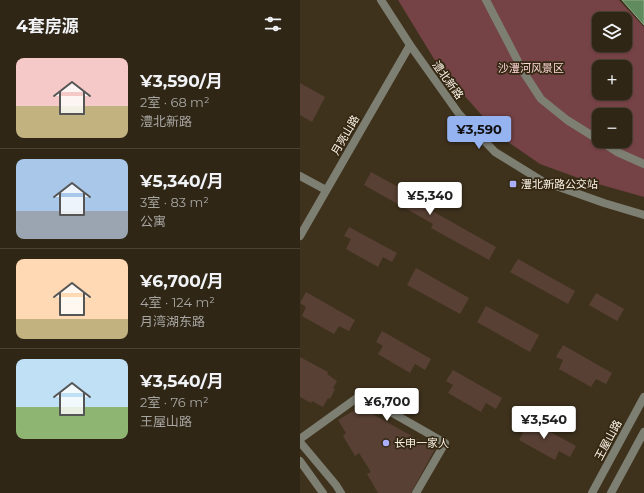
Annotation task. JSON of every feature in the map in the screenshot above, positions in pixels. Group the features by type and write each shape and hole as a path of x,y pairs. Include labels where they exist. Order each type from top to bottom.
{"street":[{"name":"澧北新路","path":"381,0 410,45 459,114 495,152 542,181 604,203 644,214"},
{"path":"486,0 524,73 541,99 567,120 592,136"},
{"name":"月亮山路","path":"300,236 410,45"},
{"path":"611,148 644,164"},
{"path":"300,176 326,190"},
{"path":"300,439 361,395 444,443 416,493"},
{"name":"王屋山路","path":"592,493 644,397"},
{"path":"611,493 644,432"},
{"path":"300,442 341,493"},
{"path":"300,461 323,493"}],"green space":[{"name":"沙澧河风景区","path":"398,0 619,0 630,12 592,12 592,52 632,52 632,14 644,27 644,197 584,180 540,164 502,138 439,67"}],"shaded area":[{"path":"622,0 644,0 644,25"}],"building":[{"path":"300,83 325,97 312,122 300,115"},
{"path":"371,172 429,204 427,208 496,247 489,260 431,228 433,224 364,185"},
{"path":"349,227 397,253 392,262 383,257 378,267 346,249 351,239 344,236"},
{"path":"518,259 575,291 568,304 510,272"},
{"path":"416,268 469,298 460,314 407,285"},
{"path":"306,292 355,320 349,331 339,326 334,334 302,316 306,307 300,303"},
{"path":"596,293 624,309 617,321 589,305"},
{"path":"486,306 539,335 530,352 477,322"},
{"path":"382,331 431,359 425,370 415,364 410,373 378,354 383,346 376,342"},
{"path":"563,345 612,373 606,384 596,379 591,387 559,369 563,360 556,357"},
{"path":"300,357 328,372 327,374 337,381 330,399 328,398 323,407 300,397"},
{"path":"453,370 502,398 496,409 486,403 481,412 448,393 453,385 446,381"},
{"name":"长申一家人","path":"360,407 435,449 411,493 378,493 367,474 371,472 359,453 355,456 343,436 346,433 338,420"},
{"path":"523,417 576,446 570,457 559,451 555,460 519,440 523,433 516,429"}],"place":[{"name":"澧北新路公交站","path":"513,184"},
{"name":"长申一家人","path":"386,443"}]}
